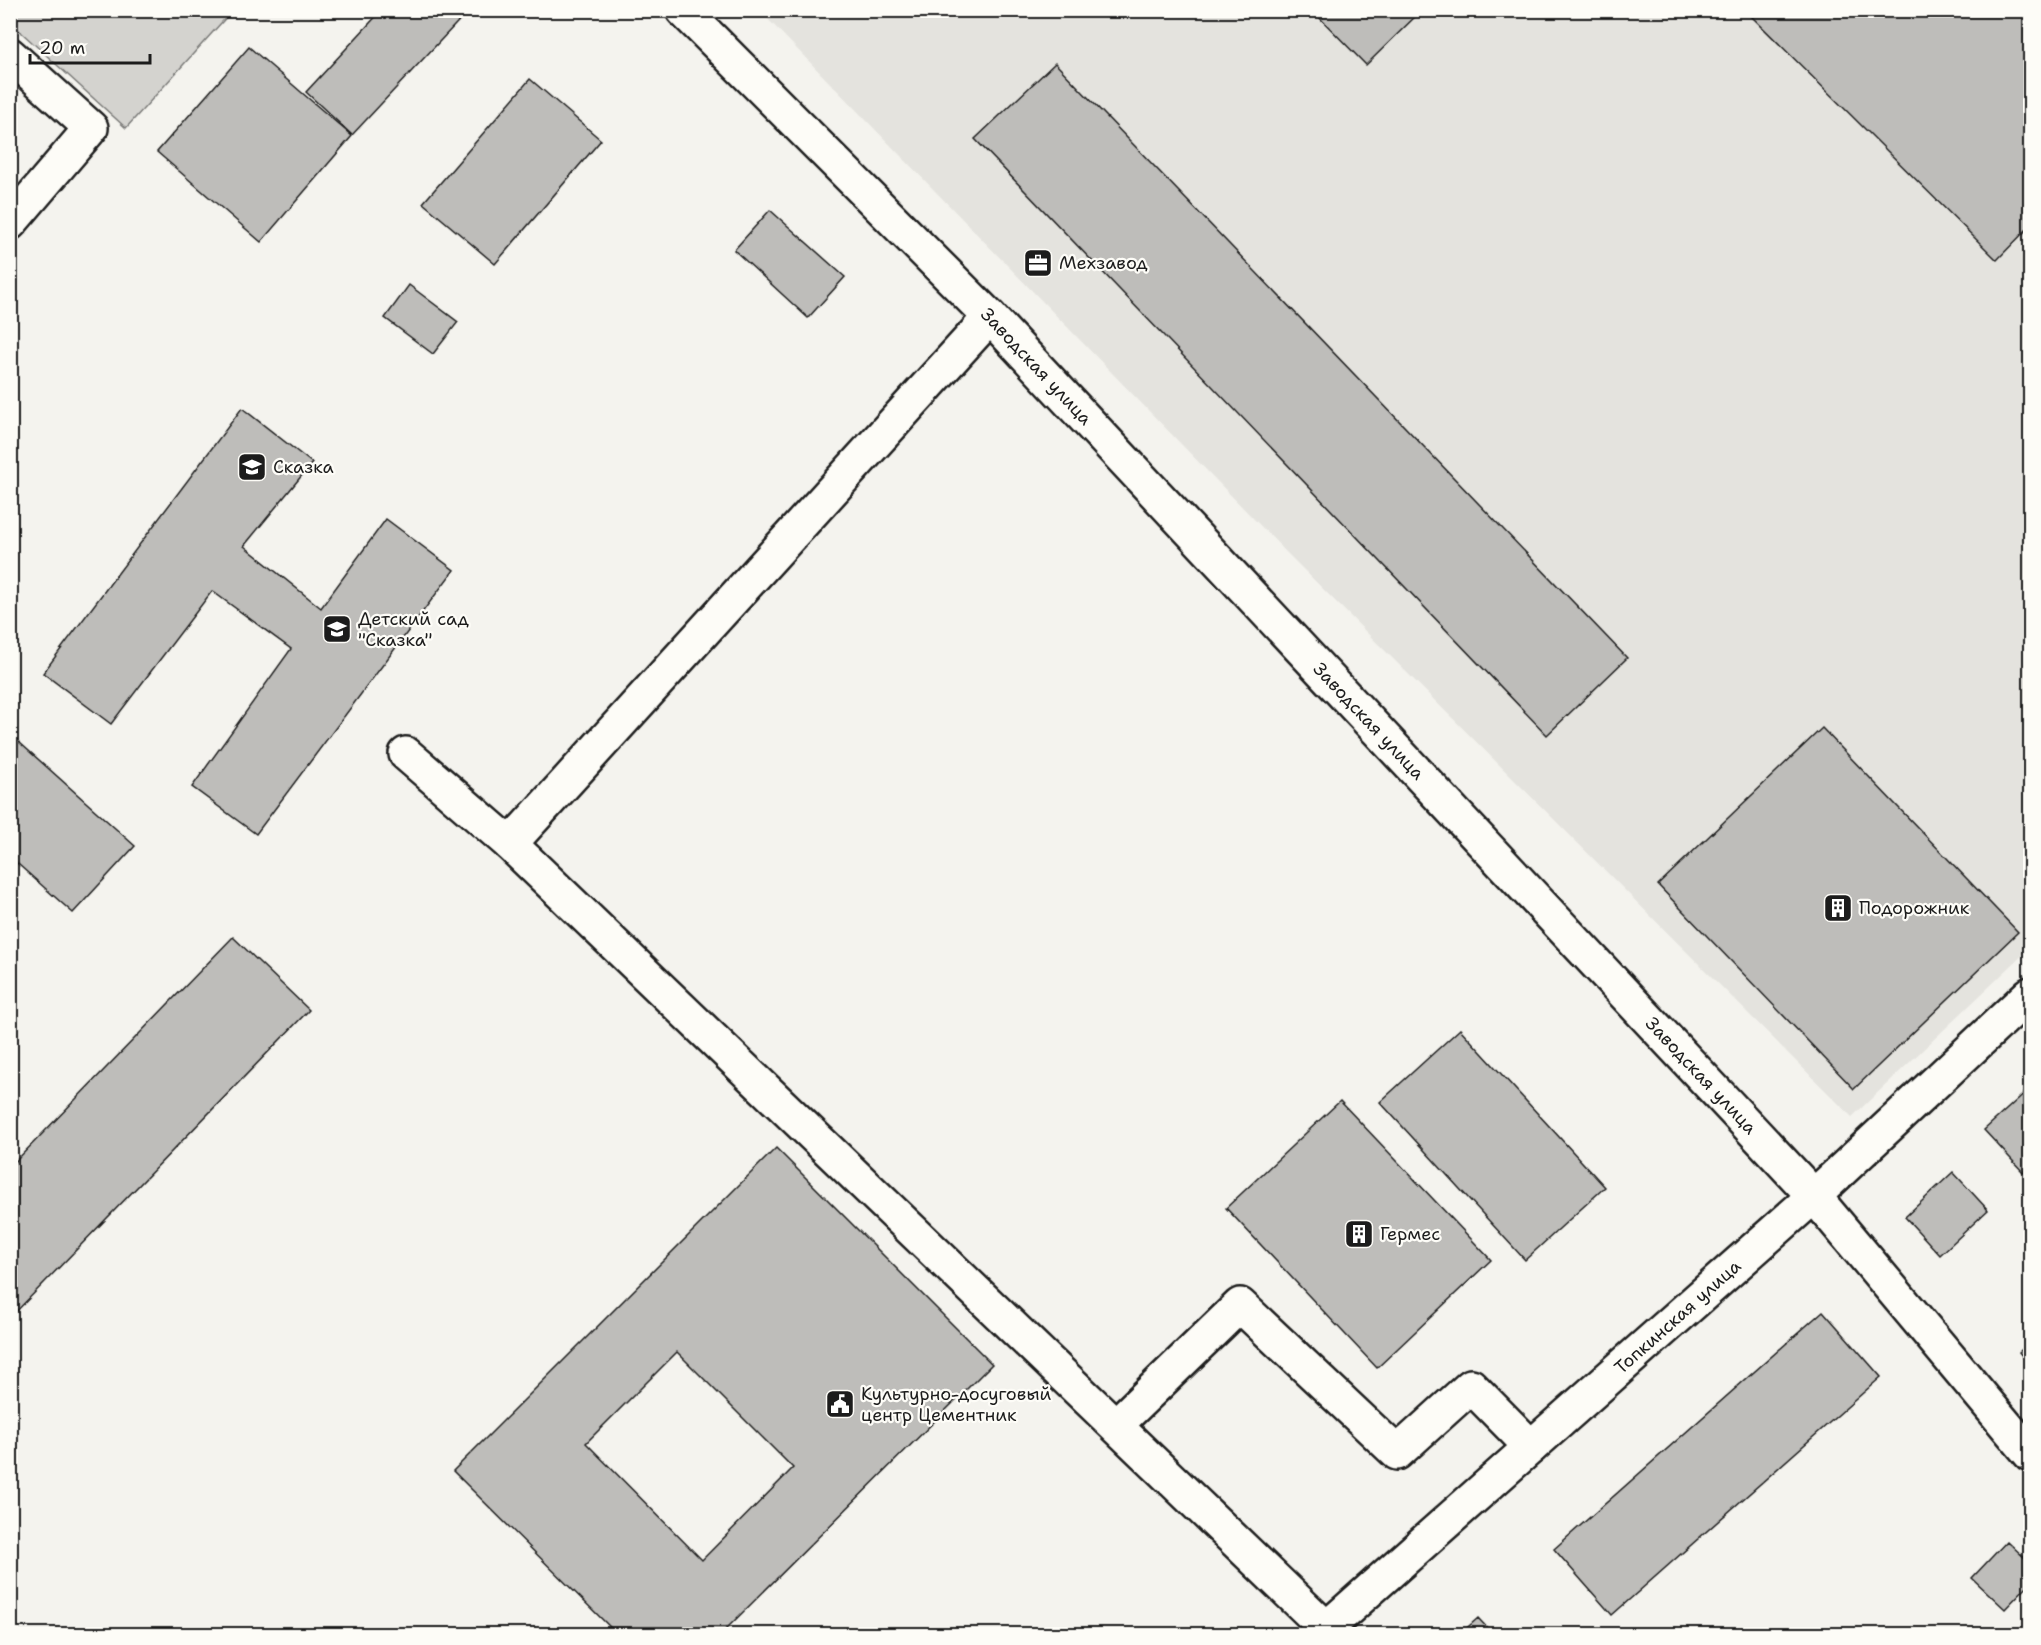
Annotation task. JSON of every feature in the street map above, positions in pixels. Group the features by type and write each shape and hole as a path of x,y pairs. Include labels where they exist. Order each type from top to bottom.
{"street":[{"name":"Заводская улица","path":"683,10 990,317 1814,1196 2031,1454"},
{"path":"10,55 91,128 10,223"},
{"path":"510,844 990,317"},
{"path":"406,754 510,844 1116,1425 1324,1632"},
{"name":"Топкинская улица","path":"1324,1632 1814,1196 2031,994"},
{"path":"1116,1425 1240,1305 1397,1453 1471,1386 1531,1448"}],"shaded area":[{"path":"11,10 232,11 126,128 11,23"},
{"path":"760,11 2030,11 2030,948 1852,1117 1287,553"}],"building":[{"path":"382,10 469,10 352,135 306,92"},
{"path":"1312,10 1422,10 1366,65"},
{"path":"1745,10 2030,10 2030,226 1997,260"},
{"path":"249,47 352,136 261,242 157,152"},
{"path":"1055,63 1627,658 1547,735 975,139"},
{"path":"530,79 601,140 495,264 423,203"},
{"path":"770,210 845,277 808,318 734,250"},
{"path":"409,285 458,322 433,354 385,318"},
{"name":"Детский сад \"Сказка\"","path":"242,408 312,463 244,546 321,608 386,519 454,570 256,834 192,787 291,649 212,591 111,724 43,673"},
{"name":"Подорожник","path":"1822,728 2018,932 1854,1089 1658,885"},
{"path":"10,734 135,846 73,913 10,857"},
{"path":"233,937 309,1010 10,1318 10,1167"},
{"path":"1460,1029 1605,1187 1525,1260 1380,1102"},
{"path":"2029,1089 2030,1166 2023,1172 1984,1130"},
{"name":"Гермес","path":"1340,1101 1491,1260 1377,1368 1226,1208"},
{"name":"Культурно-досуговый центр Цементник","path":"776,1148 992,1364 721,1634 617,1634 453,1471","holes":["677,1352 793,1468 702,1560 586,1443"]},
{"path":"1953,1172 1988,1210 1940,1255 1905,1217"},
{"path":"1823,1311 1881,1377 1612,1615 1554,1549"},
{"path":"2030,1342 2030,1366 2019,1352"},
{"path":"2007,1541 2030,1563 2030,1583 2005,1609 1972,1578"},
{"path":"1478,1618 1493,1634 1460,1634"}],"place":[{"name":"Мехзавод","path":"1038,263"},
{"name":"Сказка","path":"252,467"},
{"name":"Детский сад \"Сказка\"","path":"337,629"},
{"name":"Подорожник","path":"1838,908"},
{"name":"Гермес","path":"1359,1234"},
{"name":"Культурно-досуговый центр Цементник","path":"840,1404"}]}
